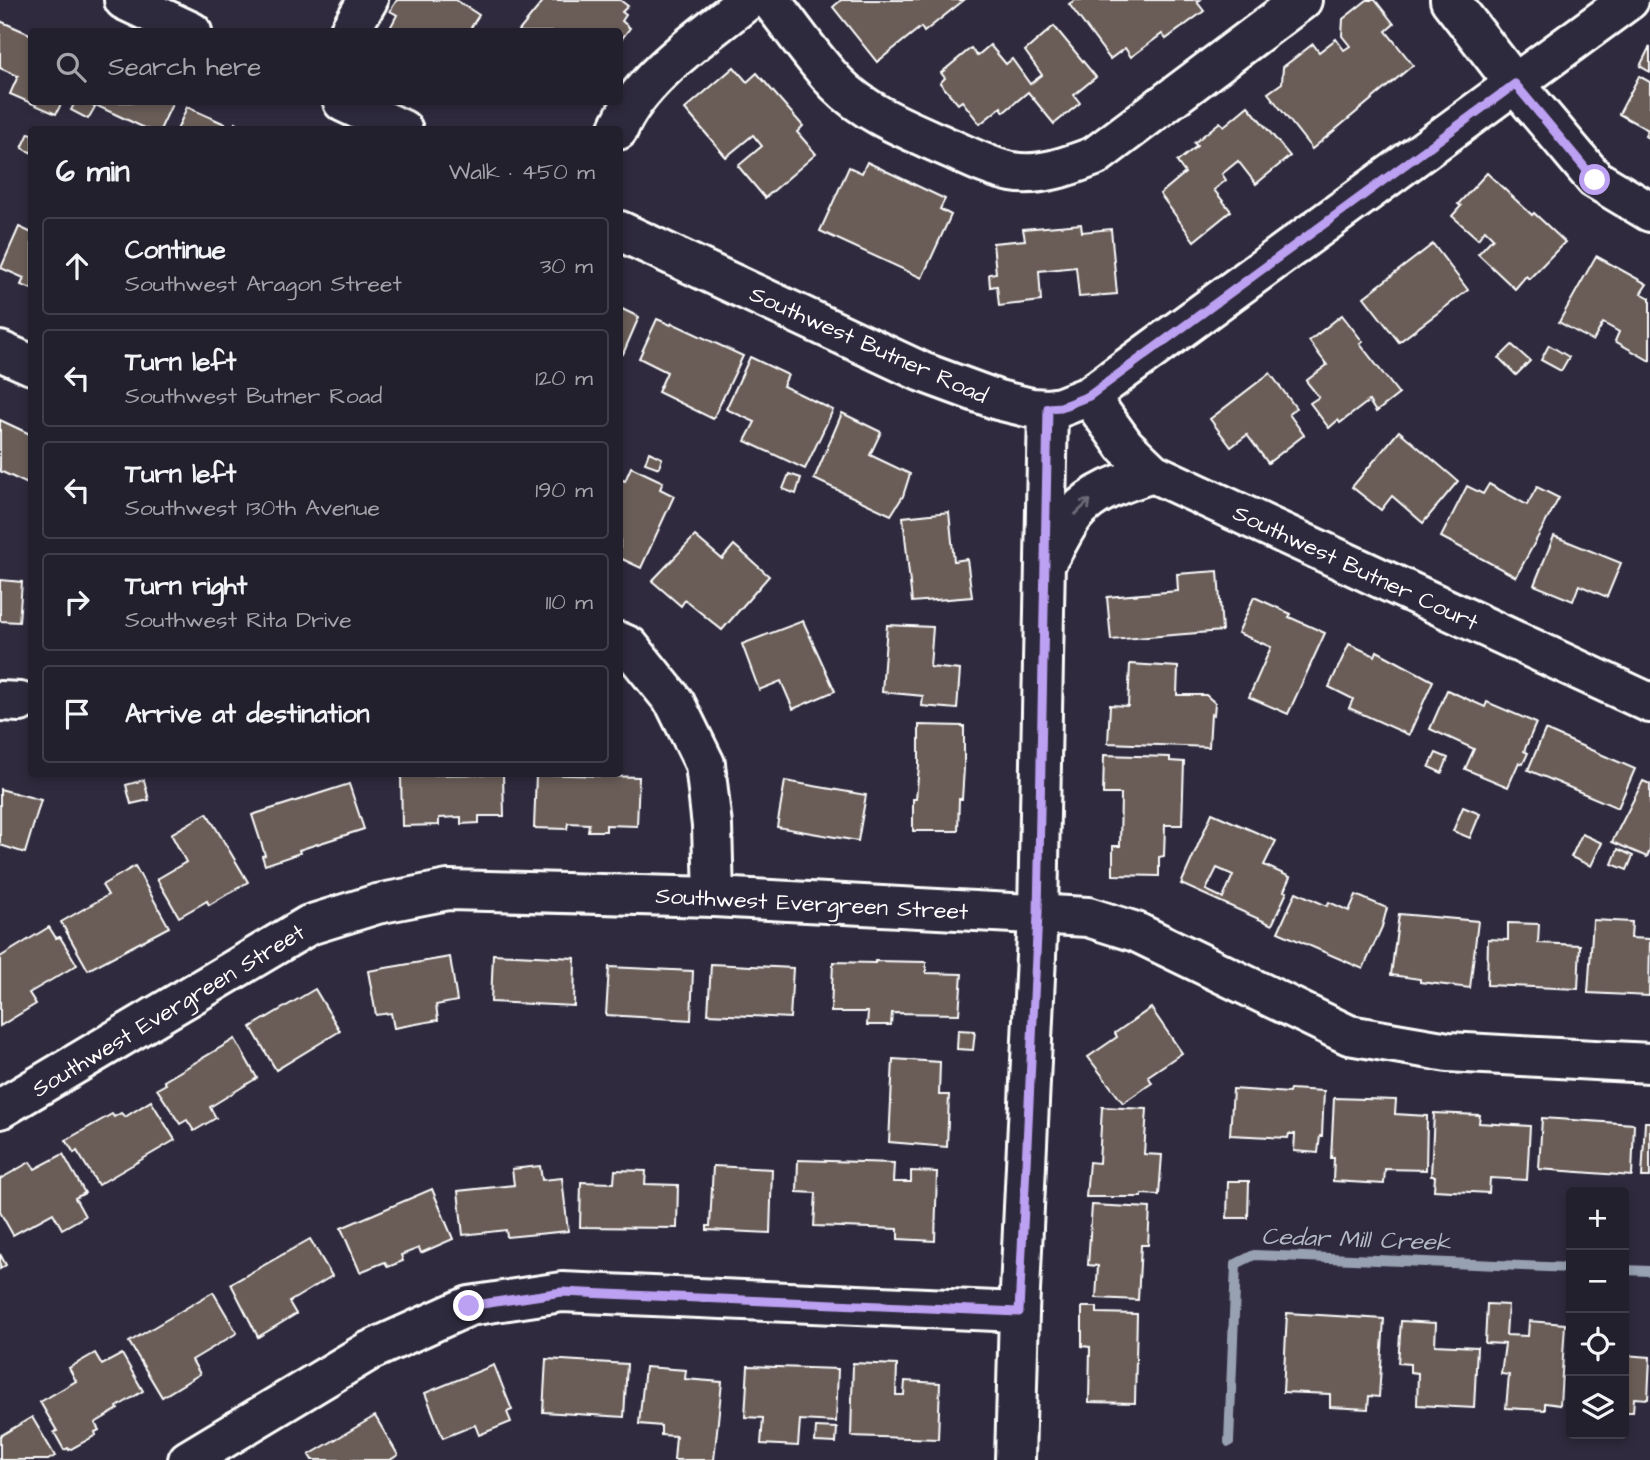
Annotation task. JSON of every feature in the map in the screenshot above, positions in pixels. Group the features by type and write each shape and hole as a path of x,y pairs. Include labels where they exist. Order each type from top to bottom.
{"street":[{"path":"124,0 184,28"},
{"path":"351,28 368,0"},
{"path":"620,126 624,115 648,83 748,0"},
{"path":"770,0 837,84 861,104 898,125 978,161 1013,172 1038,172 1065,167 1095,156 1302,0"},
{"path":"1450,0 1595,180 1650,212"},
{"name":"Southwest Butner Road","path":"623,232 922,372 1005,402 1048,408 1061,407 1089,396 1629,0"},
{"path":"349,105 394,126"},
{"path":"0,351 28,363"},
{"name":"Southwest Butner Court","path":"1089,396 1125,446 1153,473 1650,703"},
{"path":"1015,1460 1019,1312 1038,914 1048,408"},
{"path":"1045,564 1075,514 1091,499 1115,486 1153,473"},
{"path":"623,643 629,646 675,703 705,764 712,826 714,897"},
{"name":"Southwest Evergreen Street","path":"0,1109 309,926 377,904 449,890 714,897 1088,917 1136,932 1349,1035 1448,1052 1650,1063"},
{"path":"188,1460 369,1352 469,1306 562,1292 1019,1312"}],"building":[{"path":"397,0 456,0 479,15 471,28 390,28 397,15 390,11"},
{"path":"544,0 620,0 628,6 622,12 626,15 622,21 630,28 623,37 623,28 521,28"},
{"path":"841,0 964,0 924,32 921,27 877,62 833,7"},
{"path":"1075,0 1200,0 1197,2 1204,11 1166,39 1162,34 1131,57 1125,48 1110,59 1069,4"},
{"path":"1367,0 1375,0 1394,24 1386,31 1413,65 1312,149 1268,93 1282,83 1283,67 1313,44 1319,52 1336,39 1344,50 1350,46 1342,36 1343,19"},
{"path":"0,21 28,33 28,102 10,94 18,76 0,68"},
{"path":"1054,26 1096,77 1074,95 1080,103 1054,124 1028,92 1004,112 1001,107 980,124 962,101 958,104 940,83 945,78 941,73 971,48 977,56 990,45 1006,64 1012,59 1030,84 1042,75 1025,51"},
{"path":"1650,46 1650,72 1640,66"},
{"path":"734,67 747,82 757,73 803,126 797,132 816,154 765,198 738,166 762,146 753,135 726,157 685,109"},
{"path":"1639,76 1650,82 1650,139 1645,136 1648,130 1619,114"},
{"path":"35,105 60,105 56,114"},
{"path":"74,105 95,107 88,119 71,110"},
{"path":"95,105 172,105 162,126 140,126"},
{"path":"1248,106 1290,156 1256,184 1238,161 1222,174 1226,180 1214,190 1231,211 1194,241 1160,194 1185,173 1177,162 1197,146 1194,143 1220,122 1224,126"},
{"path":"187,107 230,126 179,126"},
{"path":"28,135 28,151 22,148"},
{"path":"867,162 945,199 940,209 951,215 922,278 820,231 849,167 862,173"},
{"path":"1487,173 1565,242 1529,279 1526,276 1515,289 1478,254 1493,238 1485,230 1478,239 1452,216 1461,206 1458,204"},
{"path":"1081,224 1082,232 1111,229 1117,294 1079,297 1076,267 1039,271 1041,301 999,306 997,286 990,287 989,274 996,273 993,243 1025,240 1023,229"},
{"path":"19,227 28,231 28,288 21,285 24,278 1,268"},
{"path":"1433,244 1468,290 1399,342 1364,297"},
{"path":"1596,256 1647,284 1641,293 1650,298 1650,361 1615,341 1619,332 1603,323 1593,341 1559,322"},
{"path":"623,309 639,317 623,354"},
{"path":"1342,315 1363,342 1360,344 1399,394 1376,412 1369,401 1329,428 1310,403 1319,397 1306,381 1327,365 1309,341"},
{"path":"657,319 671,325 672,323 743,356 713,419 658,392 667,372 639,358"},
{"path":"1512,345 1530,361 1516,375 1499,358"},
{"path":"1549,345 1569,357 1561,371 1541,360"},
{"path":"750,357 788,375 783,386 833,410 805,469 745,441 755,422 726,409"},
{"path":"1270,373 1296,408 1289,414 1304,435 1268,463 1247,435 1231,447 1210,419"},
{"path":"842,413 881,432 870,455 910,474 903,496 891,515 814,479"},
{"path":"0,420 28,433 28,484 0,471"},
{"path":"1399,431 1458,481 1423,523 1392,496 1381,510 1352,487"},
{"path":"649,452 662,458 659,468 645,463"},
{"path":"631,467 663,482 660,489 674,496 641,568 623,559 623,480 625,481"},
{"path":"789,474 801,478 796,494 783,489"},
{"path":"1489,484 1527,505 1537,487 1559,498 1516,577 1441,537 1467,486 1483,494"},
{"path":"949,512 954,561 967,559 972,597 912,602 903,517"},
{"path":"695,536 722,559 734,545 769,576 722,630 685,600 681,606 652,581"},
{"path":"1554,536 1621,563 1607,597 1579,585 1573,601 1534,585"},
{"path":"1218,571 1222,631 1111,640 1107,597 1178,591 1177,574"},
{"path":"0,580 22,582 19,622 0,621"},
{"path":"1254,597 1325,633 1288,714 1249,697 1271,647 1238,633"},
{"path":"803,621 835,691 793,709 781,681 759,690 742,644"},
{"path":"887,625 933,627 930,667 960,670 957,709 922,706 923,696 882,692"},
{"path":"1349,644 1375,656 1377,651 1433,681 1409,735 1349,708 1353,699 1329,687"},
{"path":"1130,664 1178,667 1177,695 1206,695 1215,703 1214,715 1211,714 1209,747 1108,743 1110,705 1128,706"},
{"path":"1447,690 1485,707 1487,702 1536,723 1524,751 1528,753 1523,764 1519,762 1508,787 1465,769 1474,749 1430,729"},
{"path":"919,725 964,726 964,768 958,831 913,831 913,799 916,799 919,766"},
{"path":"1545,730 1635,769 1618,808 1528,770"},
{"path":"1436,753 1448,758 1442,773 1429,767"},
{"path":"1104,755 1170,757 1170,761 1184,762 1182,825 1165,825 1164,856 1159,857 1159,876 1113,875 1113,846 1120,846 1121,794 1103,794"},
{"path":"401,777 503,777 504,816 479,816 479,823 461,824 461,817 439,818 439,825 402,826"},
{"path":"536,777 639,777 637,826 606,825 606,831 588,831 589,824 568,823 567,829 534,828"},
{"path":"144,780 149,800 131,804 126,785"},
{"path":"785,781 866,795 858,841 777,827"},
{"path":"1643,781 1650,784 1650,850 1647,857 1612,842"},
{"path":"349,784 364,829 299,850 300,853 265,865 262,856 265,855 252,815"},
{"path":"0,789 41,800 25,853 0,845"},
{"path":"1463,807 1480,814 1470,838 1453,831"},
{"path":"207,813 248,882 209,905 207,901 179,917 157,879 186,862 171,834"},
{"path":"1212,813 1276,841 1264,865 1290,877 1284,891 1287,892 1272,925 1181,884","holes":["1217,868 1233,875 1223,898 1206,890"]},
{"path":"1582,834 1602,843 1591,866 1571,857"},
{"path":"1618,849 1633,856 1627,870 1612,864"},
{"path":"135,866 169,927 88,970 61,922 108,895 102,885"},
{"path":"1296,892 1327,906 1329,902 1349,911 1356,895 1387,908 1382,927 1363,969 1278,932"},
{"path":"1399,914 1478,921 1470,988 1420,982 1420,979 1391,975"},
{"path":"1593,920 1632,922 1631,938 1650,939 1649,996 1588,993"},
{"path":"1508,923 1539,924 1538,943 1580,945 1578,989 1487,985 1488,939 1508,940"},
{"path":"49,927 56,938 60,937 77,965 29,993 36,1004 0,1026 0,957"},
{"path":"493,954 575,958 574,1006 491,1002"},
{"path":"450,957 457,1001 436,1005 438,1020 394,1028 391,1013 376,1015 368,971"},
{"path":"833,962 926,962 926,973 962,974 959,1014 892,1013 891,1025 867,1025 868,1012 831,1012"},
{"path":"711,964 793,968 790,1018 708,1014"},
{"path":"609,967 693,971 691,1020 606,1015"},
{"path":"315,989 340,1031 276,1070 251,1027"},
{"path":"1151,1008 1182,1053 1148,1076 1152,1083 1123,1103 1088,1057 1117,1037 1115,1033"},
{"path":"958,1030 975,1031 973,1050 957,1049"},
{"path":"235,1039 257,1078 210,1107 216,1118 194,1131 187,1120 180,1124 157,1089 166,1084 164,1081"},
{"path":"893,1059 940,1062 939,1095 949,1095 947,1147 889,1142"},
{"path":"1233,1089 1289,1093 1290,1089 1324,1091 1322,1136 1318,1153 1294,1151 1295,1134 1289,1134 1288,1138 1230,1135"},
{"path":"1334,1098 1396,1100 1395,1114 1427,1116 1426,1170 1385,1169 1384,1184 1333,1181 1334,1158 1331,1158"},
{"path":"151,1101 175,1140 98,1185 77,1151 74,1153 66,1140 112,1114 114,1117 121,1113 125,1117"},
{"path":"1102,1107 1147,1109 1144,1154 1162,1155 1159,1195 1086,1197 1089,1162 1099,1163"},
{"path":"1434,1113 1480,1115 1479,1123 1530,1126 1527,1180 1490,1178 1489,1193 1434,1190 1435,1176 1431,1176"},
{"path":"1542,1118 1634,1124 1632,1176 1539,1169"},
{"path":"1645,1122 1650,1122 1650,1177 1642,1177"},
{"path":"63,1154 85,1193 75,1198 85,1216 62,1229 53,1213 13,1235 0,1212 0,1179 30,1162 35,1169"},
{"path":"798,1160 894,1163 893,1182 911,1182 911,1171 937,1172 935,1241 898,1239 898,1229 814,1226 816,1193 797,1192"},
{"path":"540,1166 542,1180 562,1178 568,1231 507,1237 506,1230 463,1235 458,1191 514,1185 512,1169"},
{"path":"713,1166 772,1169 770,1233 707,1230 707,1226 710,1226"},
{"path":"615,1170 646,1171 645,1184 678,1185 677,1228 580,1227 581,1182 614,1183"},
{"path":"1228,1181 1249,1181 1248,1218 1227,1218"},
{"path":"432,1189 453,1239 421,1253 419,1248 401,1255 403,1261 388,1267 385,1262 360,1272 341,1228"},
{"path":"1092,1205 1150,1208 1148,1245 1141,1245 1138,1300 1096,1298 1098,1266 1088,1265"},
{"path":"310,1239 332,1276 289,1302 296,1314 258,1337 231,1284"},
{"path":"0,1254 6,1265 0,1269"},
{"path":"213,1292 237,1333 192,1360 200,1374 162,1397 129,1342"},
{"path":"1487,1304 1508,1305 1506,1335 1528,1336 1529,1321 1565,1324 1560,1405 1545,1403 1545,1410 1506,1408 1509,1375 1501,1374 1505,1344 1485,1343"},
{"path":"1082,1307 1097,1307 1097,1313 1137,1314 1135,1403 1089,1402 1090,1347 1082,1346"},
{"path":"1287,1313 1384,1319 1379,1397 1369,1396 1368,1409 1330,1407 1330,1394 1283,1392"},
{"path":"1401,1321 1436,1323 1435,1345 1477,1347 1474,1408 1417,1405 1418,1373 1410,1372 1410,1364 1398,1363"},
{"path":"95,1353 102,1365 122,1354 143,1391 95,1423 99,1430 95,1432 96,1435 69,1450 64,1450 54,1432 57,1431 40,1402 76,1381 69,1368"},
{"path":"1629,1355 1650,1357 1648,1399 1634,1398 1633,1412 1629,1412"},
{"path":"546,1359 627,1364 624,1417 543,1412"},
{"path":"853,1363 897,1365 896,1395 904,1395 905,1381 940,1383 938,1439 851,1436"},
{"path":"494,1365 512,1410 507,1412 511,1422 479,1435 475,1425 443,1438 425,1393"},
{"path":"748,1366 838,1369 836,1422 800,1420 798,1446 761,1444 763,1418 745,1417"},
{"path":"645,1367 686,1370 685,1379 722,1382 714,1460 674,1460 676,1436 661,1435 661,1426 639,1424"},
{"path":"375,1416 398,1455 390,1460 312,1460 309,1455"},
{"path":"32,1417 55,1456 48,1460 0,1460 0,1436"},
{"path":"816,1427 837,1428 836,1443 815,1442"}],"waterway":[{"name":"Cedar Mill Creek","path":"1229,1442 1236,1264 1254,1255 1566,1268"},
{"name":"Cedar Mill Creek","path":"1629,1270 1650,1271"}],"route":[{"path":"469,1306 562,1292 1019,1312 1038,914 1048,408 1061,407 1089,396 1515,84 1595,180"}]}
